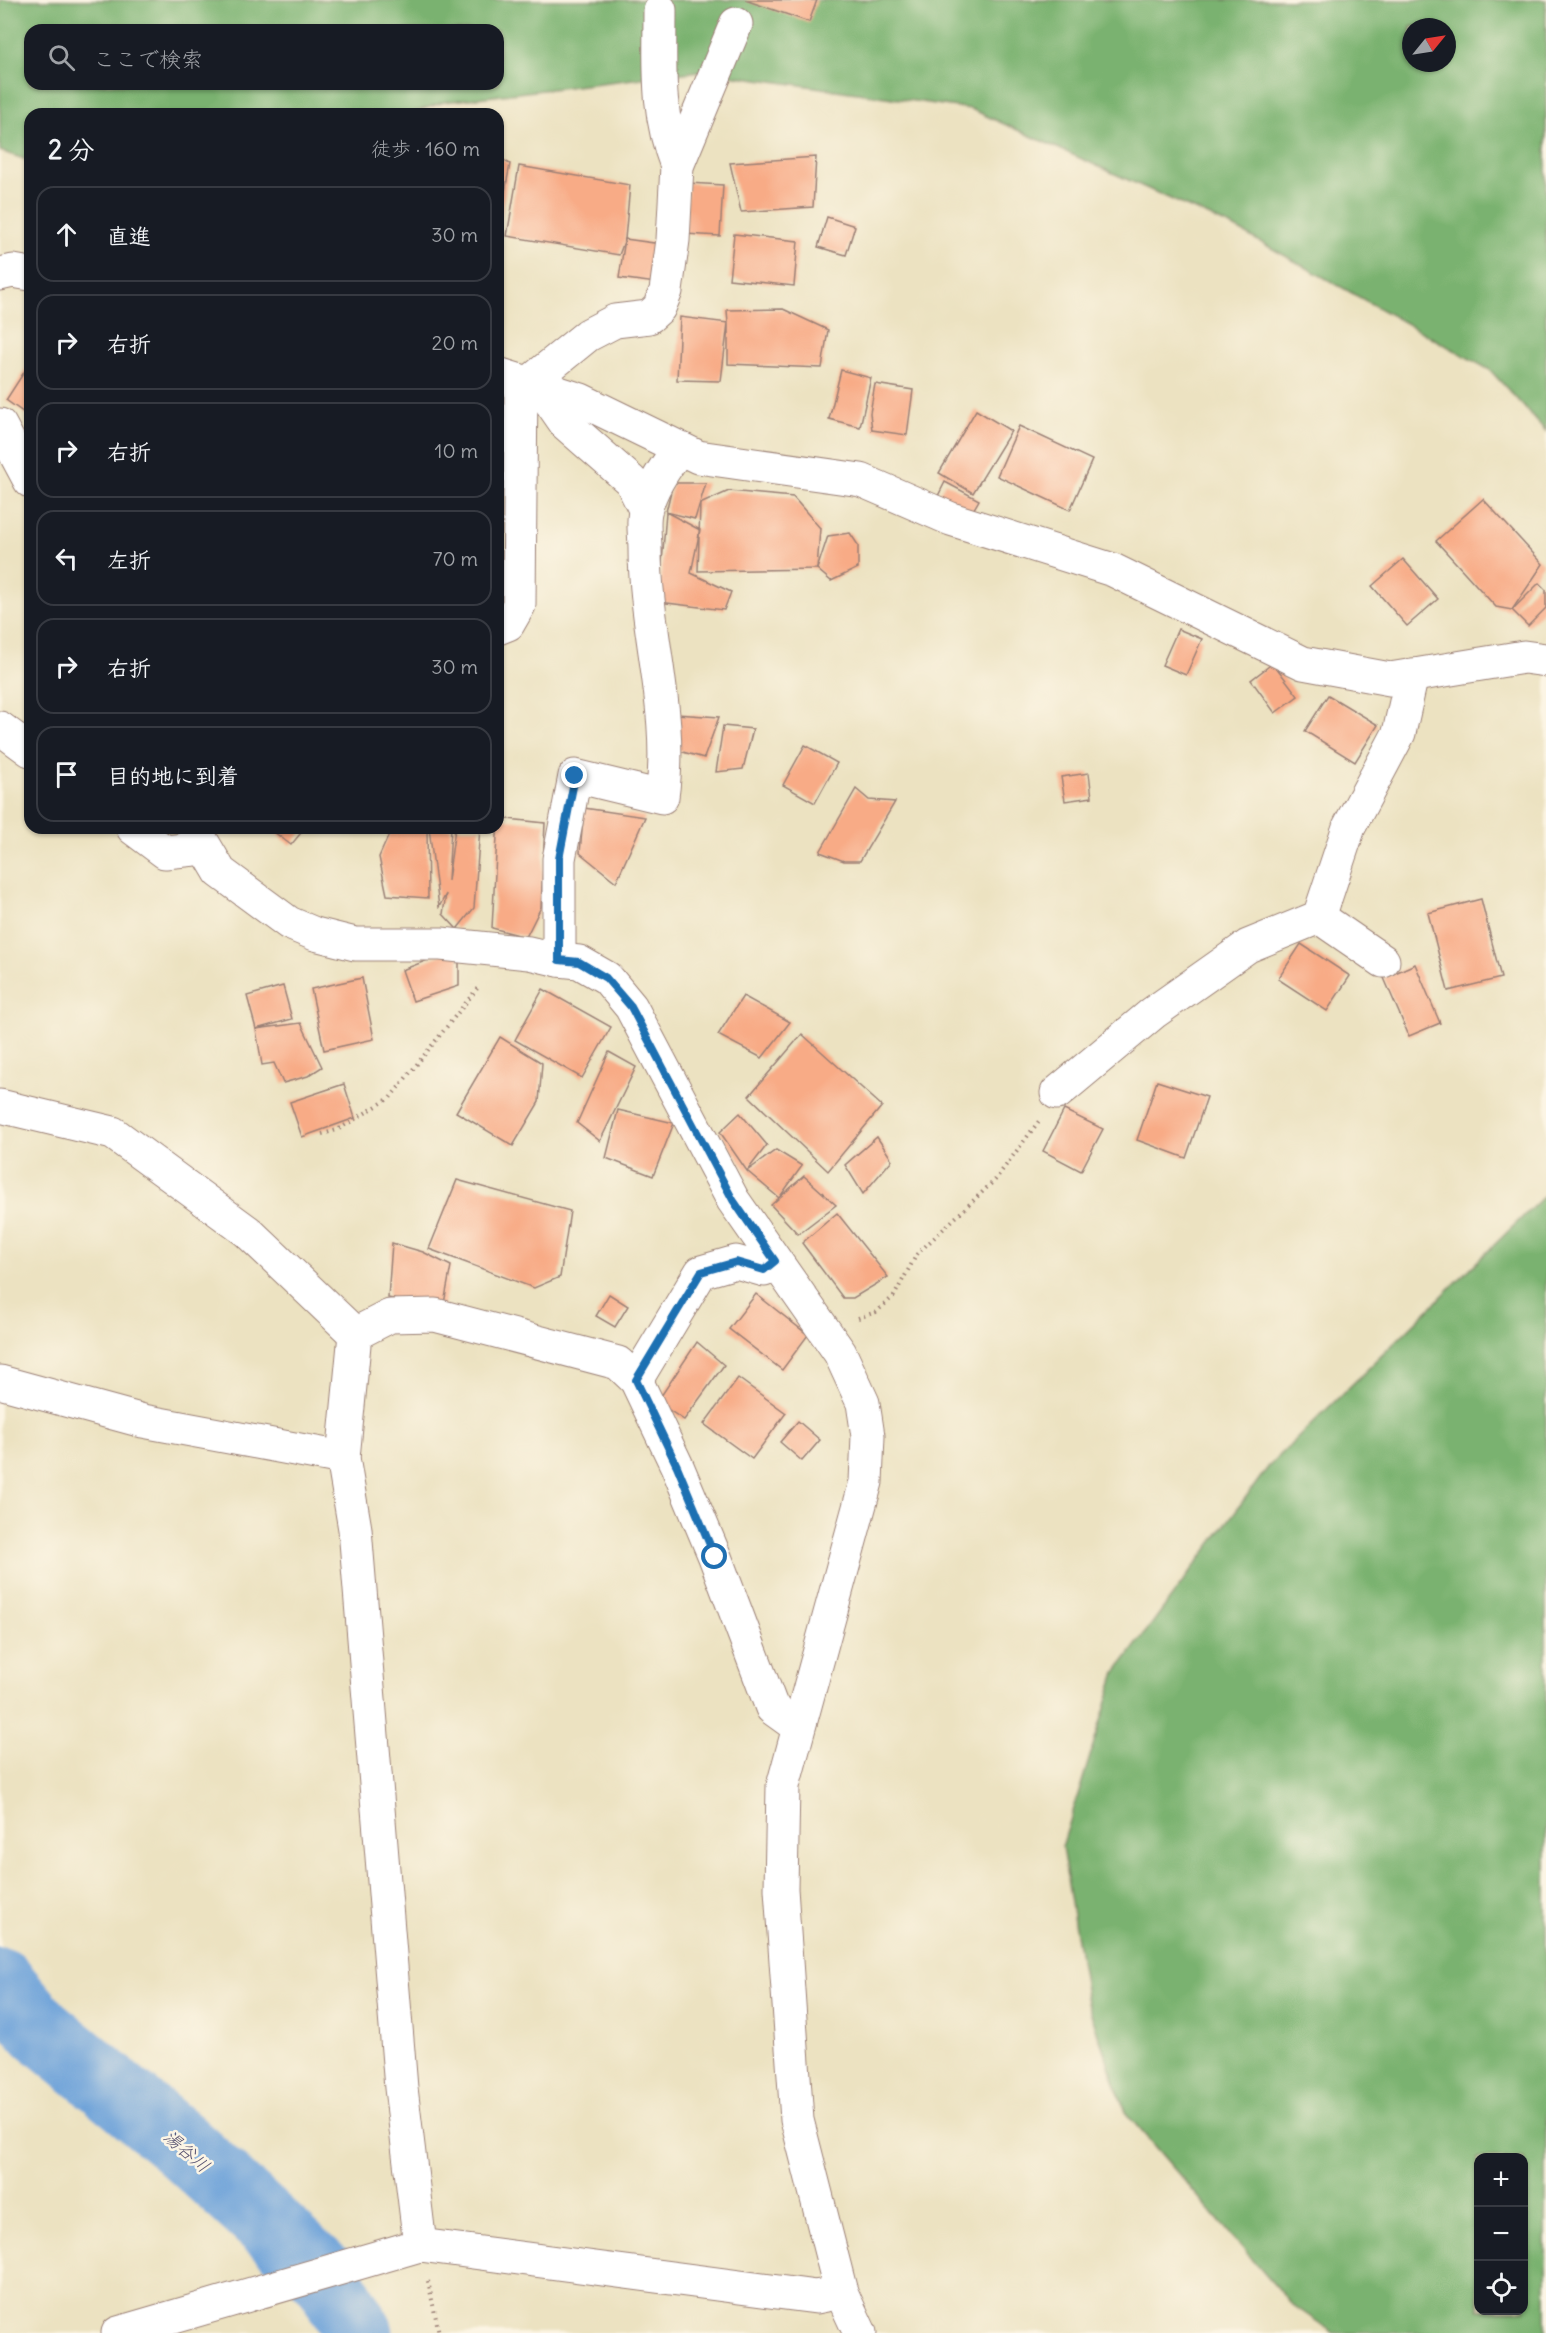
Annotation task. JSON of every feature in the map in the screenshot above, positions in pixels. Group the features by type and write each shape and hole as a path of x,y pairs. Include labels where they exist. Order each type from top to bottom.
{"street":[{"path":"660,10 660,107 665,136 677,166"},
{"path":"522,381 588,335 615,321 649,316 659,308 666,291 674,240 677,166 736,24"},
{"path":"0,274 13,271 24,273"},
{"path":"522,381 581,400 698,457 861,480 951,519 1113,570 1303,663 1390,679 1524,657 1546,660"},
{"path":"522,381 566,424 631,481 645,509"},
{"path":"504,626 508,624 519,605 522,381"},
{"path":"4,438 24,472"},
{"path":"559,960 559,859 575,776 662,796 665,776 662,707 645,575 645,509 657,478 679,448"},
{"path":"1057,1093 1154,1013 1248,946 1319,917 1349,827 1399,733 1412,675"},
{"path":"0,728 24,746"},
{"path":"141,834 165,852 200,838 220,872 289,923 315,934 355,944 441,944 529,953 579,962 606,978 631,1007 733,1200 840,1353 863,1403 868,1436 866,1482 797,1726 783,1786 781,1889 797,2108 814,2192 841,2292 860,2333"},
{"path":"1319,917 1383,961"},
{"path":"0,1106 113,1133 248,1232 355,1334"},
{"path":"636,1380 701,1272 736,1262 764,1270 775,1261"},
{"path":"355,1334 390,1316 435,1315 618,1363 636,1380 677,1466 715,1557 772,1708 797,1726"},
{"path":"355,1334 343,1458 355,1529 401,2088 420,2245"},
{"path":"0,1382 143,1420 343,1458"},
{"path":"118,2333 420,2245 816,2297 841,2292"}],"path":[{"path":"322,1134 337,1130 390,1098 486,978"},
{"path":"851,1320 876,1312 894,1296 917,1254 995,1180 1025,1142 1057,1093"},
{"path":"420,2245 439,2333"}],"green space":[{"path":"0,0 1546,0 1546,431 1490,370 1237,229 971,109 700,71 444,102 426,108 24,108 24,159 0,151"},
{"path":"1546,1194 1546,2333 1334,2333 1290,2303 1125,2112 1087,2002 1062,1847 1116,1672 1269,1466"}],"building":[{"path":"745,0 817,0 809,22"},
{"path":"816,157 813,207 741,212 730,163"},
{"path":"504,160 510,164 504,198"},
{"path":"519,166 630,185 625,239 619,255 507,236"},
{"path":"688,183 723,185 720,236 685,234"},
{"path":"827,217 855,226 846,255 818,247"},
{"path":"734,234 798,241 794,286 729,279"},
{"path":"625,239 661,244 656,283 619,278"},
{"path":"783,309 828,330 822,368 728,364 727,310"},
{"path":"680,317 728,323 721,381 677,380"},
{"path":"841,370 871,378 860,427 829,419"},
{"path":"24,372 24,413 6,400"},
{"path":"875,384 913,390 907,435 872,430 870,413"},
{"path":"976,410 1011,431 973,493 939,473"},
{"path":"1019,426 1092,460 1070,510 997,476"},
{"path":"945,482 979,500 971,514 938,496"},
{"path":"673,483 706,483 695,519 666,512"},
{"path":"729,491 793,497 820,528 817,569 698,571 700,504"},
{"path":"1483,499 1543,564 1512,610 1496,607 1436,541"},
{"path":"666,512 700,530 691,573 731,592 724,610 659,602"},
{"path":"850,533 858,545 858,568 831,581 817,569 828,536"},
{"path":"1403,559 1438,599 1407,626 1372,586"},
{"path":"1539,583 1546,590 1546,608 1528,626 1512,610"},
{"path":"1178,629 1202,639 1186,675 1162,665"},
{"path":"1273,663 1298,696 1275,713 1251,680"},
{"path":"1328,695 1378,725 1355,762 1305,731"},
{"path":"676,714 719,717 704,758 669,748"},
{"path":"723,726 753,729 743,769 716,772"},
{"path":"805,745 837,763 815,803 783,785"},
{"path":"1089,773 1092,797 1065,801 1061,777"},
{"path":"856,789 869,800 895,802 860,861 844,861 820,852"},
{"path":"584,808 645,817 616,882 580,853"},
{"path":"504,819 545,823 541,907 526,937 492,928 497,834 504,834"},
{"path":"277,834 300,834 291,845"},
{"path":"389,834 427,834 428,898 387,895 379,857"},
{"path":"430,834 451,834 448,881 454,834 480,834 474,908 457,929 443,914 446,894 439,907"},
{"path":"1481,899 1501,978 1448,991 1428,913"},
{"path":"1301,944 1350,976 1327,1011 1278,979"},
{"path":"459,948 459,986 413,1001 402,970"},
{"path":"1415,964 1440,1023 1409,1036 1384,978"},
{"path":"362,978 374,1039 324,1050 311,989"},
{"path":"283,986 292,1019 256,1029 247,996"},
{"path":"543,989 611,1027 582,1078 515,1040"},
{"path":"743,996 790,1022 762,1058 718,1035"},
{"path":"301,1023 322,1067 308,1076 283,1083 274,1063 262,1065 256,1029"},
{"path":"802,1034 882,1106 828,1171 749,1096"},
{"path":"500,1037 542,1063 539,1102 513,1146 456,1112"},
{"path":"609,1052 636,1067 600,1141 577,1123"},
{"path":"1157,1081 1207,1097 1186,1158 1137,1140"},
{"path":"344,1084 355,1118 302,1137 290,1102"},
{"path":"618,1110 674,1123 653,1176 606,1158"},
{"path":"1064,1110 1103,1129 1081,1171 1043,1151"},
{"path":"740,1113 767,1145 747,1171 720,1132"},
{"path":"877,1137 892,1160 863,1194 845,1165"},
{"path":"776,1150 802,1166 779,1198 747,1171"},
{"path":"804,1176 836,1205 798,1234 771,1205"},
{"path":"457,1180 570,1211 560,1277 534,1288 429,1249"},
{"path":"837,1213 888,1277 853,1298 843,1298 802,1243"},
{"path":"392,1243 423,1252 451,1266 443,1309 388,1298"},
{"path":"609,1294 628,1306 615,1327 596,1316"},
{"path":"756,1294 808,1335 782,1370 729,1329"},
{"path":"697,1342 724,1365 684,1420 657,1402"},
{"path":"738,1378 786,1413 752,1459 704,1424"},
{"path":"798,1421 820,1440 802,1461 780,1442"}],"waterway":[{"name":"湯谷川","path":"0,1982 40,2029 179,2143 328,2279 359,2333"}],"route":[{"path":"575,776 559,859 559,960 579,962 606,978 631,1007 733,1200 775,1261 764,1270 736,1262 701,1272 636,1380 677,1466 715,1557"}]}
